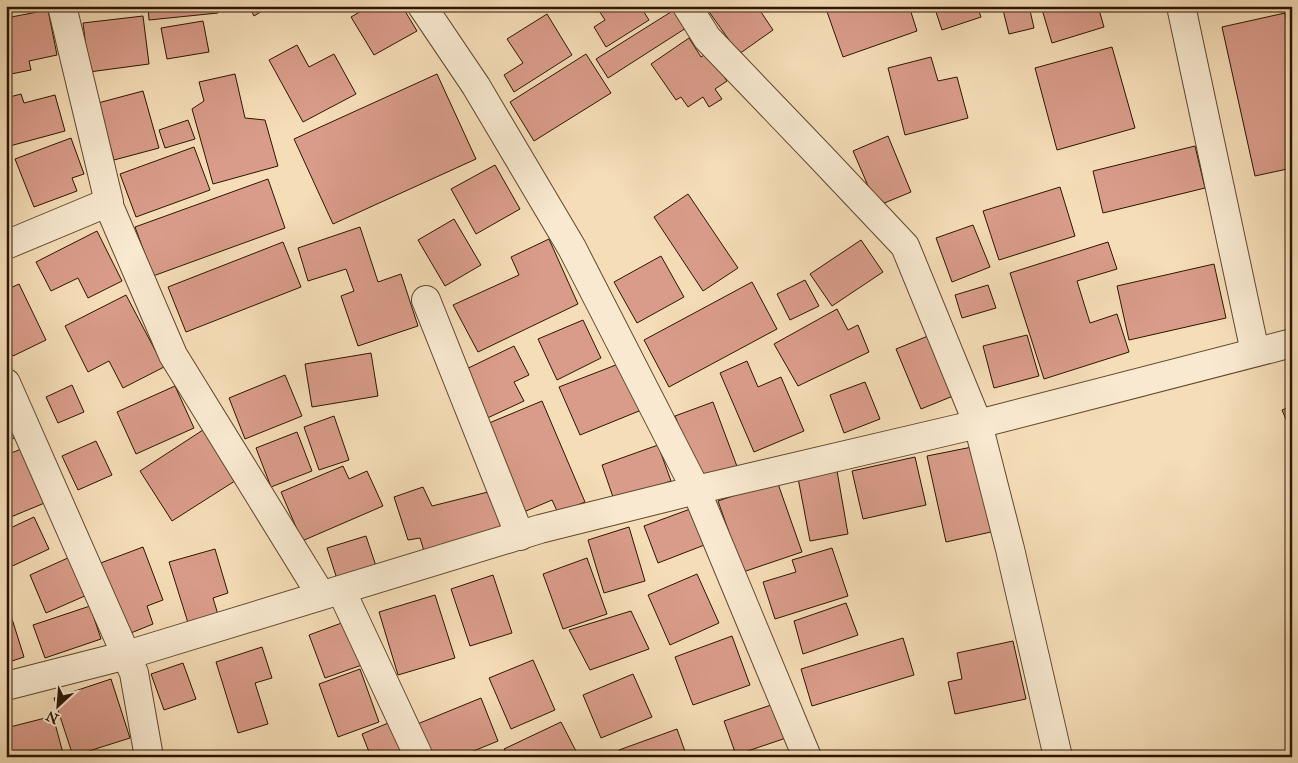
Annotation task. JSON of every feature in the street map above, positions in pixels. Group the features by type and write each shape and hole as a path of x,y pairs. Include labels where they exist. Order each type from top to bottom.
{"street":[{"path":"62,6 109,202 108,206 173,355 331,593 419,757"},
{"path":"422,6 476,86 572,248 696,490 807,757"},
{"path":"687,6 707,38 822,156 905,246 978,424 1010,550 1058,757"},
{"path":"1181,6 1255,352"},
{"path":"6,245 109,202"},
{"path":"426,300 520,536"},
{"path":"6,686 127,655 540,529 696,490 978,424 1292,343"},
{"path":"6,382 134,673 149,757"}],"building":[{"path":"148,6 217,6 218,13 149,20"},
{"path":"249,6 270,6 254,16"},
{"path":"370,6 402,6 417,31 374,55 351,17"},
{"path":"596,6 640,6 649,20 606,47 594,27 605,20"},
{"path":"705,6 757,6 773,30 739,54"},
{"path":"825,6 909,6 917,31 843,57"},
{"path":"934,6 977,6 981,17 942,30"},
{"path":"1002,6 1029,6 1034,28 1009,34"},
{"path":"1041,6 1098,6 1104,27 1052,43"},
{"path":"48,10 57,55 29,61 31,70 6,75 6,18"},
{"path":"674,10 686,28 608,78 596,59"},
{"path":"1285,13 1292,43 1292,168 1255,176 1222,27"},
{"path":"547,14 572,55 514,92 504,75 523,63 507,39"},
{"path":"143,16 149,64 89,72 83,23"},
{"path":"203,21 209,52 167,59 161,28"},
{"path":"689,38 701,57 707,53 727,81 715,89 722,99 709,107 703,97 688,107 681,97 676,100 651,64"},
{"path":"297,45 309,67 334,54 356,94 303,122 269,60"},
{"path":"1112,47 1135,128 1057,150 1035,68"},
{"path":"586,54 611,93 534,141 510,102"},
{"path":"931,57 938,81 957,77 968,118 905,135 888,68"},
{"path":"235,74 245,118 265,120 278,166 213,184 192,109 204,101 199,82"},
{"path":"437,74 476,159 333,224 294,139"},
{"path":"143,91 159,148 114,160 98,103"},
{"path":"21,94 24,103 55,95 65,131 6,147 6,98"},
{"path":"188,120 195,139 165,148 159,130"},
{"path":"888,136 911,192 882,204 872,195 853,151"},
{"path":"71,138 84,174 72,178 77,191 34,207 15,159"},
{"path":"1195,146 1205,188 1103,213 1093,171"},
{"path":"194,147 210,190 136,217 120,174"},
{"path":"495,165 520,209 476,234 451,189"},
{"path":"268,179 285,228 153,276 135,227"},
{"path":"1060,187 1075,236 999,260 983,211"},
{"path":"688,194 738,268 703,291 654,217"},
{"path":"454,219 481,265 445,286 418,240"},
{"path":"973,225 990,267 952,282 936,238"},
{"path":"360,227 378,282 401,274 418,326 358,346 341,296 354,291 346,269 308,281 298,248"},
{"path":"97,231 122,281 88,298 78,278 51,291 36,262"},
{"path":"549,239 578,304 478,352 453,305 519,275 511,257"},
{"path":"861,240 883,272 832,306 810,274"},
{"path":"283,242 301,287 186,332 168,287"},
{"path":"1108,242 1117,269 1077,281 1090,323 1117,314 1129,352 1044,379 1010,273"},
{"path":"661,256 684,297 637,323 614,282"},
{"path":"1214,264 1226,318 1129,340 1117,286"},
{"path":"805,280 819,306 790,320 777,294"},
{"path":"752,282 777,329 669,387 644,340"},
{"path":"19,284 46,340 13,356 6,343 6,290"},
{"path":"988,285 996,308 962,318 955,295"},
{"path":"126,295 164,367 123,388 109,361 88,372 65,326"},
{"path":"837,309 848,330 858,325 869,352 798,386 774,344"},
{"path":"583,320 601,358 557,380 538,339"},
{"path":"1027,335 1039,376 994,388 983,346"},
{"path":"928,336 953,396 921,409 896,349"},
{"path":"514,346 529,375 514,382 524,401 481,421 458,373"},
{"path":"371,353 378,396 312,407 305,364"},
{"path":"747,361 758,387 781,377 804,431 754,452 720,373"},
{"path":"621,363 644,409 580,435 559,387"},
{"path":"285,375 302,416 245,439 229,398"},
{"path":"865,382 880,419 844,433 830,395"},
{"path":"72,385 84,412 58,423 46,397"},
{"path":"175,386 194,428 136,454 117,412"},
{"path":"542,401 585,502 558,513 552,500 519,514 482,426"},
{"path":"713,402 738,469 701,483 675,416"},
{"path":"1292,406 1292,433 1282,410"},
{"path":"6,416 16,437 6,442"},
{"path":"334,416 349,460 319,470 304,427"},
{"path":"206,428 238,479 172,521 140,471"},
{"path":"297,432 312,471 271,487 256,448"},
{"path":"96,441 112,475 78,490 62,456"},
{"path":"658,445 671,481 614,500 602,465"},
{"path":"972,447 991,532 946,542 927,456"},
{"path":"24,448 47,502 6,519 6,455"},
{"path":"915,457 926,505 863,519 852,471"},
{"path":"343,466 349,479 367,471 383,506 302,541 281,492"},
{"path":"837,471 848,534 810,541 798,478"},
{"path":"777,481 802,552 743,572 718,501"},
{"path":"423,487 432,506 492,491 503,527 424,551 420,538 408,540 394,497"},
{"path":"693,508 707,544 658,563 644,526"},
{"path":"34,517 49,549 6,569 6,530"},
{"path":"629,527 645,581 604,593 588,540"},
{"path":"366,536 376,566 337,579 327,548"},
{"path":"143,547 163,600 147,606 153,624 126,635 98,564"},
{"path":"832,548 848,596 775,619 763,582 796,572 792,560"},
{"path":"215,549 228,593 213,598 219,618 189,626 169,562"},
{"path":"70,557 87,595 46,613 30,575"},
{"path":"587,558 607,614 563,629 543,574"},
{"path":"697,574 719,623 670,645 648,595"},
{"path":"493,575 512,633 470,646 451,589"},
{"path":"435,595 455,658 398,675 379,612"},
{"path":"846,603 858,635 803,654 794,621"},
{"path":"6,604 24,657 6,663"},
{"path":"90,606 101,639 45,658 33,625"},
{"path":"631,611 649,649 590,670 569,630"},
{"path":"347,621 362,665 325,678 309,635"},
{"path":"732,636 750,685 693,705 675,657"},
{"path":"903,638 914,675 812,706 801,669"},
{"path":"1013,641 1026,699 955,714 948,682 962,679 957,653"},
{"path":"262,647 272,678 255,683 268,724 238,733 216,662"},
{"path":"533,660 555,710 511,729 489,678"},
{"path":"183,663 196,699 164,710 151,674"},
{"path":"360,669 379,722 338,737 319,684"},
{"path":"633,674 652,717 601,738 583,695"},
{"path":"111,679 130,738 73,756 54,698"},
{"path":"481,698 498,741 459,757 428,757 415,725"},
{"path":"774,704 786,738 736,755 724,721"},
{"path":"53,716 64,757 6,757 6,728"},
{"path":"393,721 408,757 371,757 362,734"},
{"path":"561,722 579,757 508,757 504,749"},
{"path":"677,729 687,757 621,757 619,750"}]}
